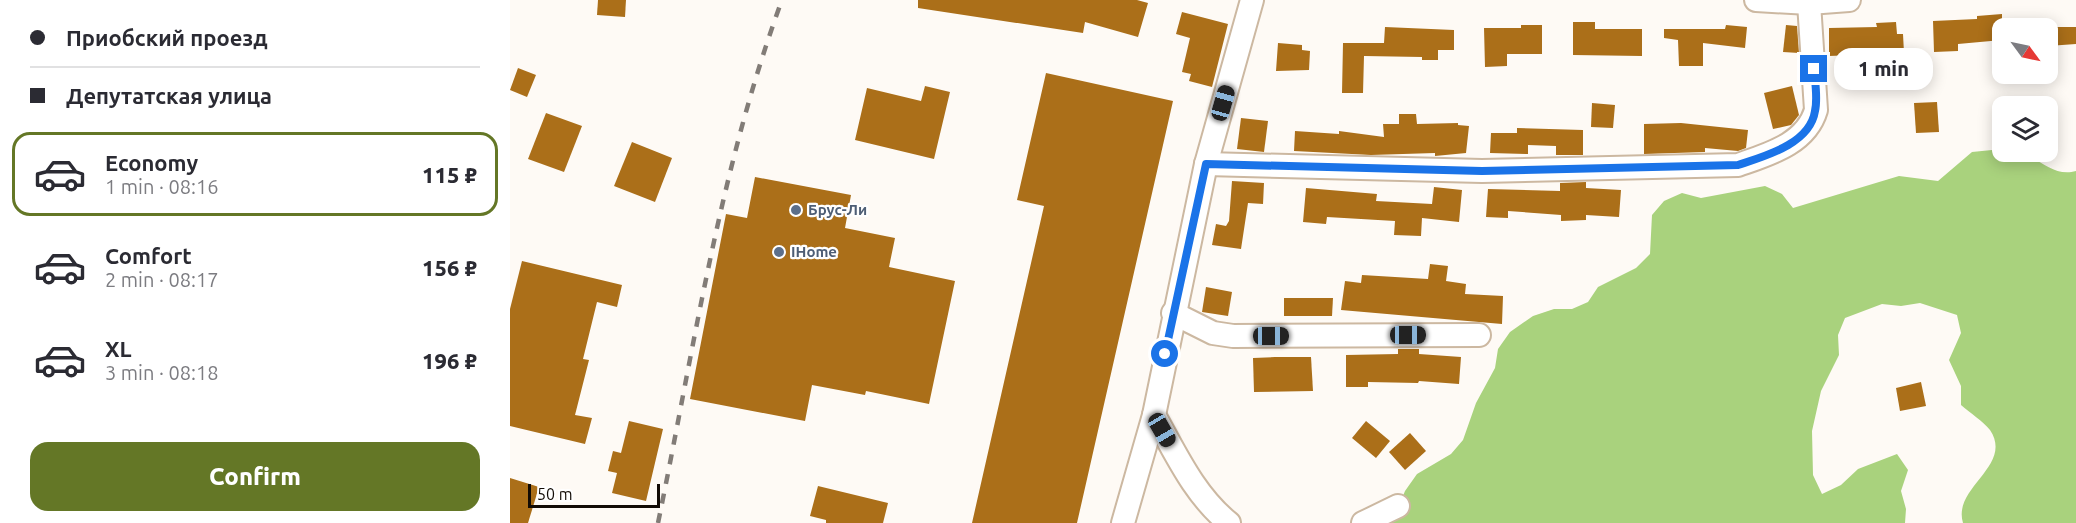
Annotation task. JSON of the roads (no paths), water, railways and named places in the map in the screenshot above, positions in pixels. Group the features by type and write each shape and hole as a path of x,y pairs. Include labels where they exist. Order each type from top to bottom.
{"street":[{"path":"1122,523 1154,414 1173,313 1206,164 1252,0"},
{"path":"1756,0 1809,3 1849,0"},
{"path":"1206,164 1482,171 1738,165 1766,155 1794,140 1811,126 1816,110 1809,3"},
{"path":"1173,313 1213,333 1233,336 1479,335"},
{"path":"1154,414 1190,480 1216,513 1229,523"},
{"path":"1364,523 1398,506"}],"railway":[{"path":"658,523 725,193 760,64 782,0"}],"place":[{"name":"Брус-Ли","path":"796,210"},
{"name":"IHome","path":"779,252"}]}
